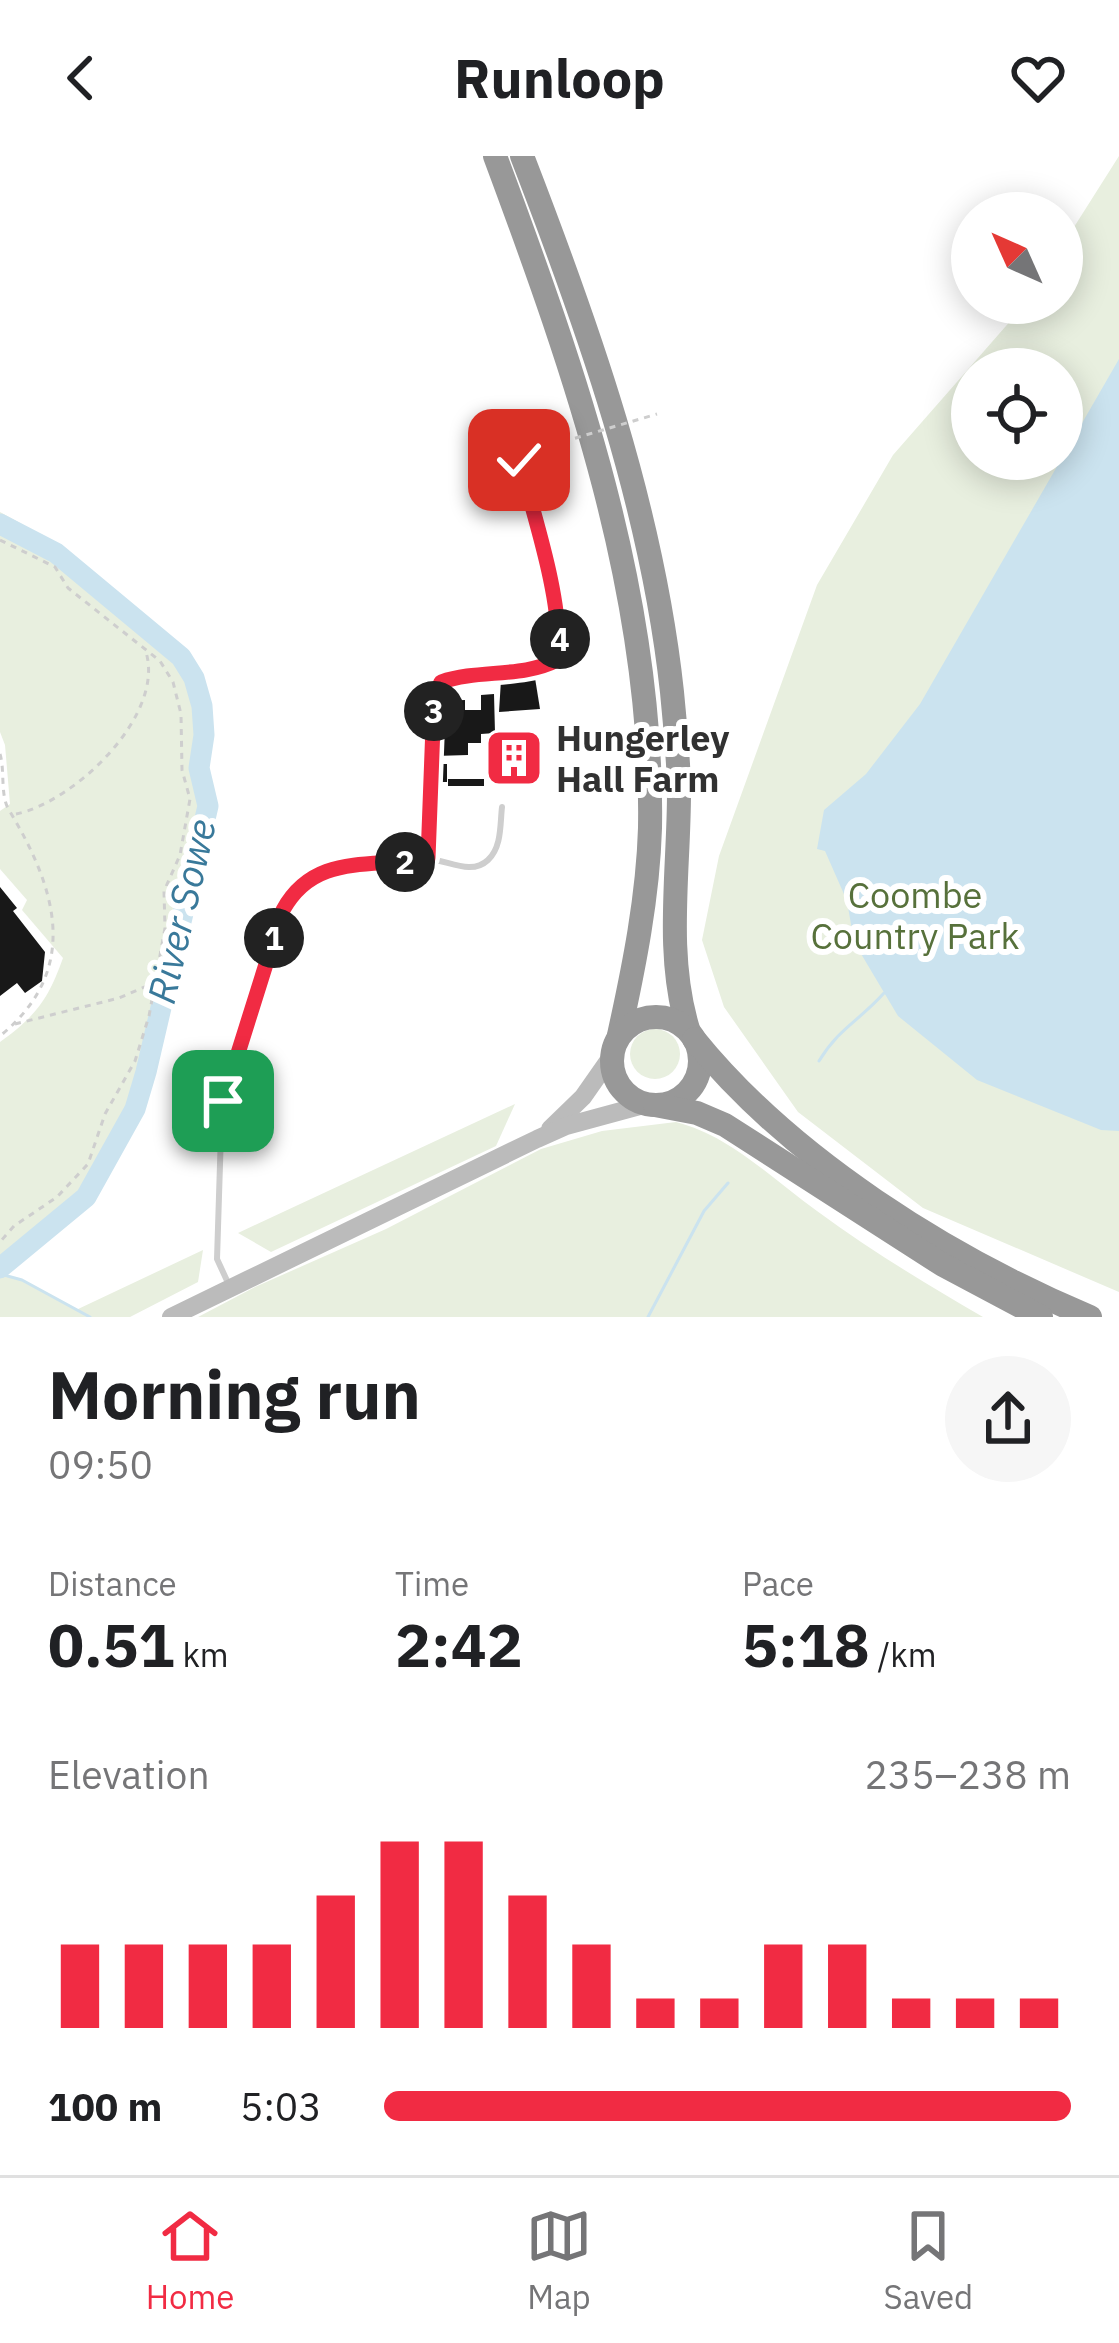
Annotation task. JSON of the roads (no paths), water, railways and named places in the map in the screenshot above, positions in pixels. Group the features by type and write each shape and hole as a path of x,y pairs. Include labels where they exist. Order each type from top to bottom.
{"highway":[{"path":"495,156 576,390 608,499 642,671 650,832 636,955 615,1046 620,1087 651,1105 697,1113 725,1125 943,1265 1041,1317"},
{"path":"522,156 604,387 636,491 663,613 679,788 677,985 700,1060 694,1084 678,1099 651,1105"},
{"path":"615,1046 635,1021 655,1016 672,1019 742,1093 838,1171 972,1258 1090,1317"}],"main road":[{"path":"537,1139 583,1097 615,1046"},
{"path":"172,1317 566,1126 651,1105"}],"lane":[{"path":"230,1288 217,1259 223,1101 283,910 306,879 322,871 428,858 471,867 487,862 498,844 502,807"}],"water":[{"path":"1119,359 1119,1131 1101,1130 977,1080 898,1016 854,942 847,901 825,851 817,849 824,810 866,774 920,704 1049,480 1083,480 1083,421"}],"waterway":[{"name":"River Sowe","path":"0,524 56,553 181,657 194,678 202,706 199,768 208,806 135,1109 86,1197 0,1268"},
{"path":"819,1061 834,1040 884,993"},
{"path":"648,1317 704,1211 728,1183"},
{"path":"0,1274 22,1280 90,1317"}],"place":[{"name":"Hungerley Hall Farm","path":"514,758"}],"park label":[{"name":"Coombe Country Park","path":"915,914"}]}
